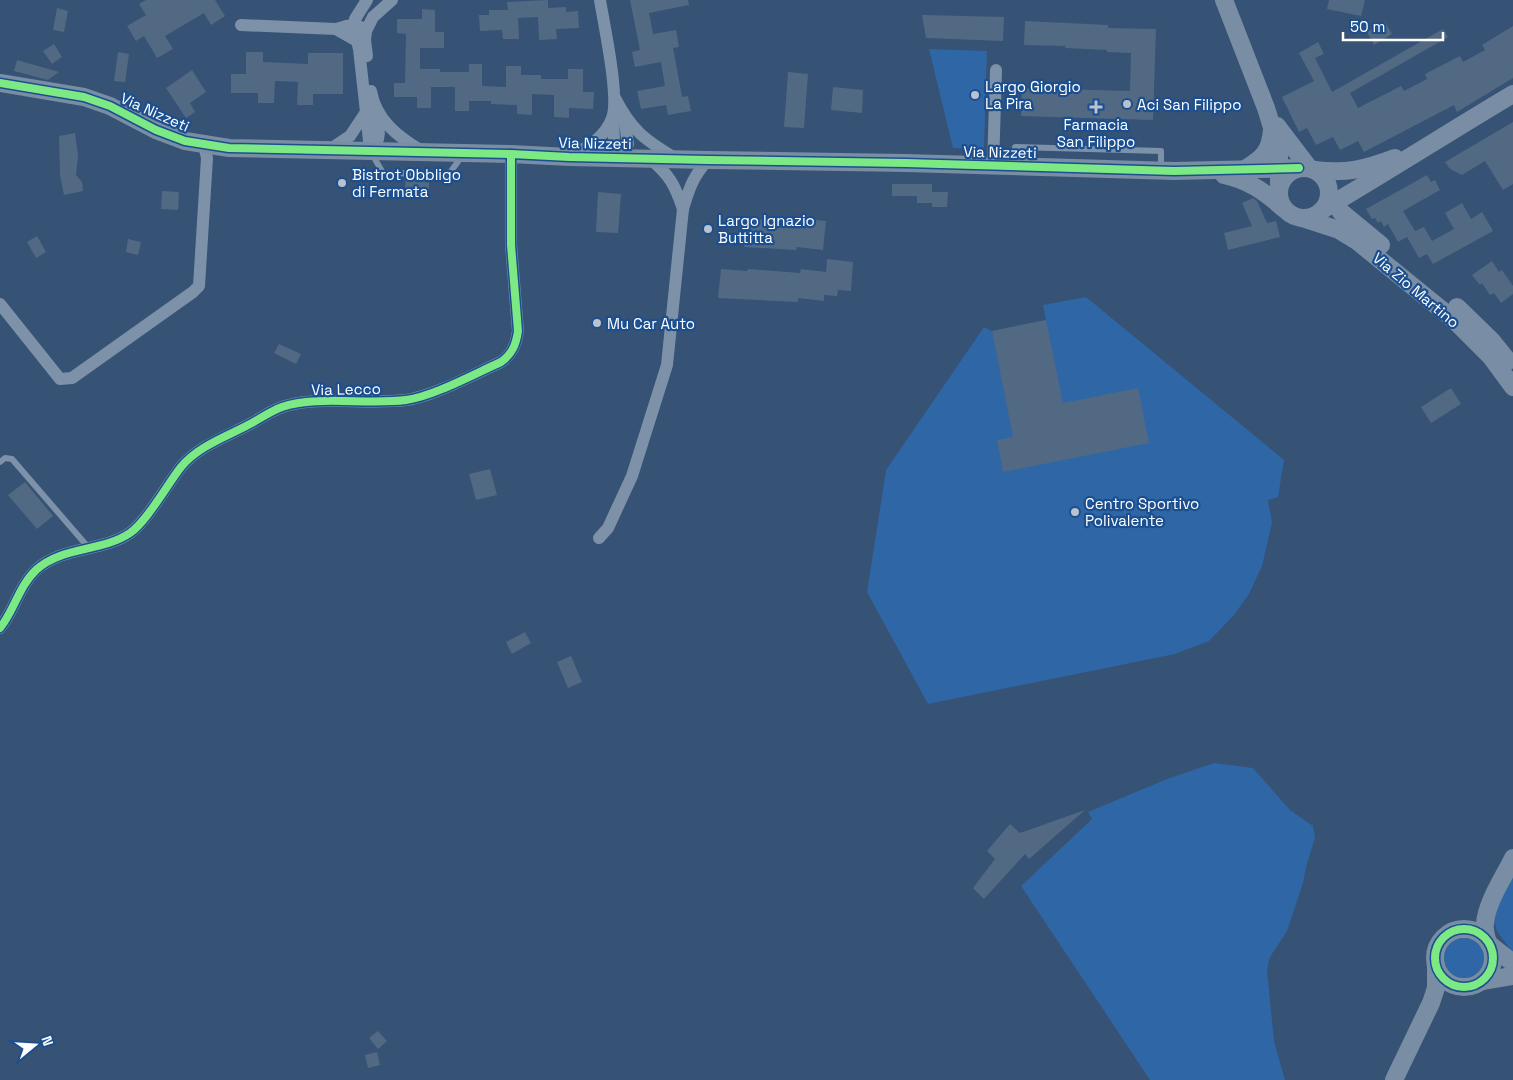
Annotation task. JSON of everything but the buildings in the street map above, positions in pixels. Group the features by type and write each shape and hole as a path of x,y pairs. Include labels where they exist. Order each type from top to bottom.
{"street":[{"path":"363,37 354,25 355,19 367,0"},
{"path":"370,151 370,108 359,49 373,17 392,0"},
{"path":"600,0 618,116 614,141 622,158"},
{"path":"1224,0 1266,108 1279,150 1280,201 1284,209"},
{"path":"241,25 336,29 363,37"},
{"path":"336,29 354,25"},
{"path":"992,166 996,70"},
{"name":"Via Nizzeti","path":"0,83 84,97 110,106 156,130 185,141 229,148 1201,171"},
{"path":"1201,171 1238,178 1250,183 1272,198 1292,216 1302,218 1314,216 1328,203 1369,183 1513,94"},
{"path":"329,150 350,136 370,108"},
{"path":"370,108 405,141 424,152"},
{"path":"1266,108 1307,169 1323,176 1326,182 1328,203"},
{"path":"569,157 593,144 618,116"},
{"path":"618,116 650,144 677,159"},
{"path":"1245,169 1264,155 1271,142 1272,130"},
{"path":"0,304 60,379 72,378 193,292 199,286 207,158 204,145"},
{"path":"1201,171 1280,167 1335,173 1356,171 1380,164 1428,145"},
{"name":"Via Lecco","path":"0,628 9,616 27,581 35,571 55,557 118,539 131,532 142,521 182,465 199,451 282,407 320,402 408,400 501,362 507,357 516,342 518,331 511,246 511,154"},
{"path":"649,158 671,180 683,209"},
{"path":"600,538 608,528 632,476 667,365 683,209 690,184 698,170 708,160"},
{"path":"1279,188 1285,176 1290,172 1307,169"},
{"path":"1356,225 1355,208 1369,183"},
{"name":"Via Zio Martino","path":"1328,203 1460,309 1492,341 1513,367"},
{"name":"Via Zio Martino","path":"1302,218 1339,230 1365,247 1453,319 1491,357 1513,387"},
{"path":"1436,965 1445,979 1451,984 1474,984 1486,976 1492,964 1492,950 1484,926 1492,901 1513,858"},
{"path":"1394,1080 1436,988 1435,957 1437,948 1448,934 1477,915 1492,901"},
{"path":"1456,930 1473,930 1513,963"},
{"path":"1430,1003 1451,990 1513,976"}],"lane":[{"path":"370,151 383,173 449,174 464,153"},
{"path":"0,462 4,458 12,459 88,547"}],"shaded area":[{"path":"929,49 987,51 984,149 953,148"},
{"name":"Centro Sportivo Polivalente","path":"1086,297 1284,460 1278,497 1268,500 1272,523 1262,566 1249,594 1234,615 1209,641 1175,654 928,704 867,592 886,470 984,327 992,331 1046,320 1043,305"},
{"path":"1214,763 1253,768 1290,810 1313,826 1315,838 1303,883 1287,931 1270,957 1267,970 1274,1041 1285,1080 1150,1080 1021,886 1092,819 1088,812 1167,779"},
{"path":"1513,876 1513,953 1497,931 1492,915"},
{"path":"1464,938 1478,944 1484,958 1478,972 1464,978 1450,972 1444,958 1450,944"}],"cycle path":[{"path":"0,83 84,97 110,106 156,130 185,141 229,148 1174,171 1299,168"},
{"path":"0,628 25,583 46,562 119,539 130,533 150,512 181,467 196,453 274,410 295,403 391,401 417,398 454,384 505,359 513,349 518,331 511,245 511,154"},
{"path":"1464,929 1480,934 1488,942 1493,958 1488,974 1480,982 1464,987 1448,982 1440,974 1435,958 1440,942 1448,934 1464,929"}],"place":[{"name":"Largo Giorgio La Pira","path":"975,95"},
{"name":"Aci San Filippo","path":"1127,104"},
{"name":"Farmacia San Filippo","path":"1096,107"},
{"name":"Bistrot Obbligo di Fermata","path":"342,183"},
{"name":"Largo Ignazio Buttitta","path":"708,229"},
{"name":"Mu Car Auto","path":"597,323"},
{"name":"Centro Sportivo Polivalente","path":"1075,512"}]}
